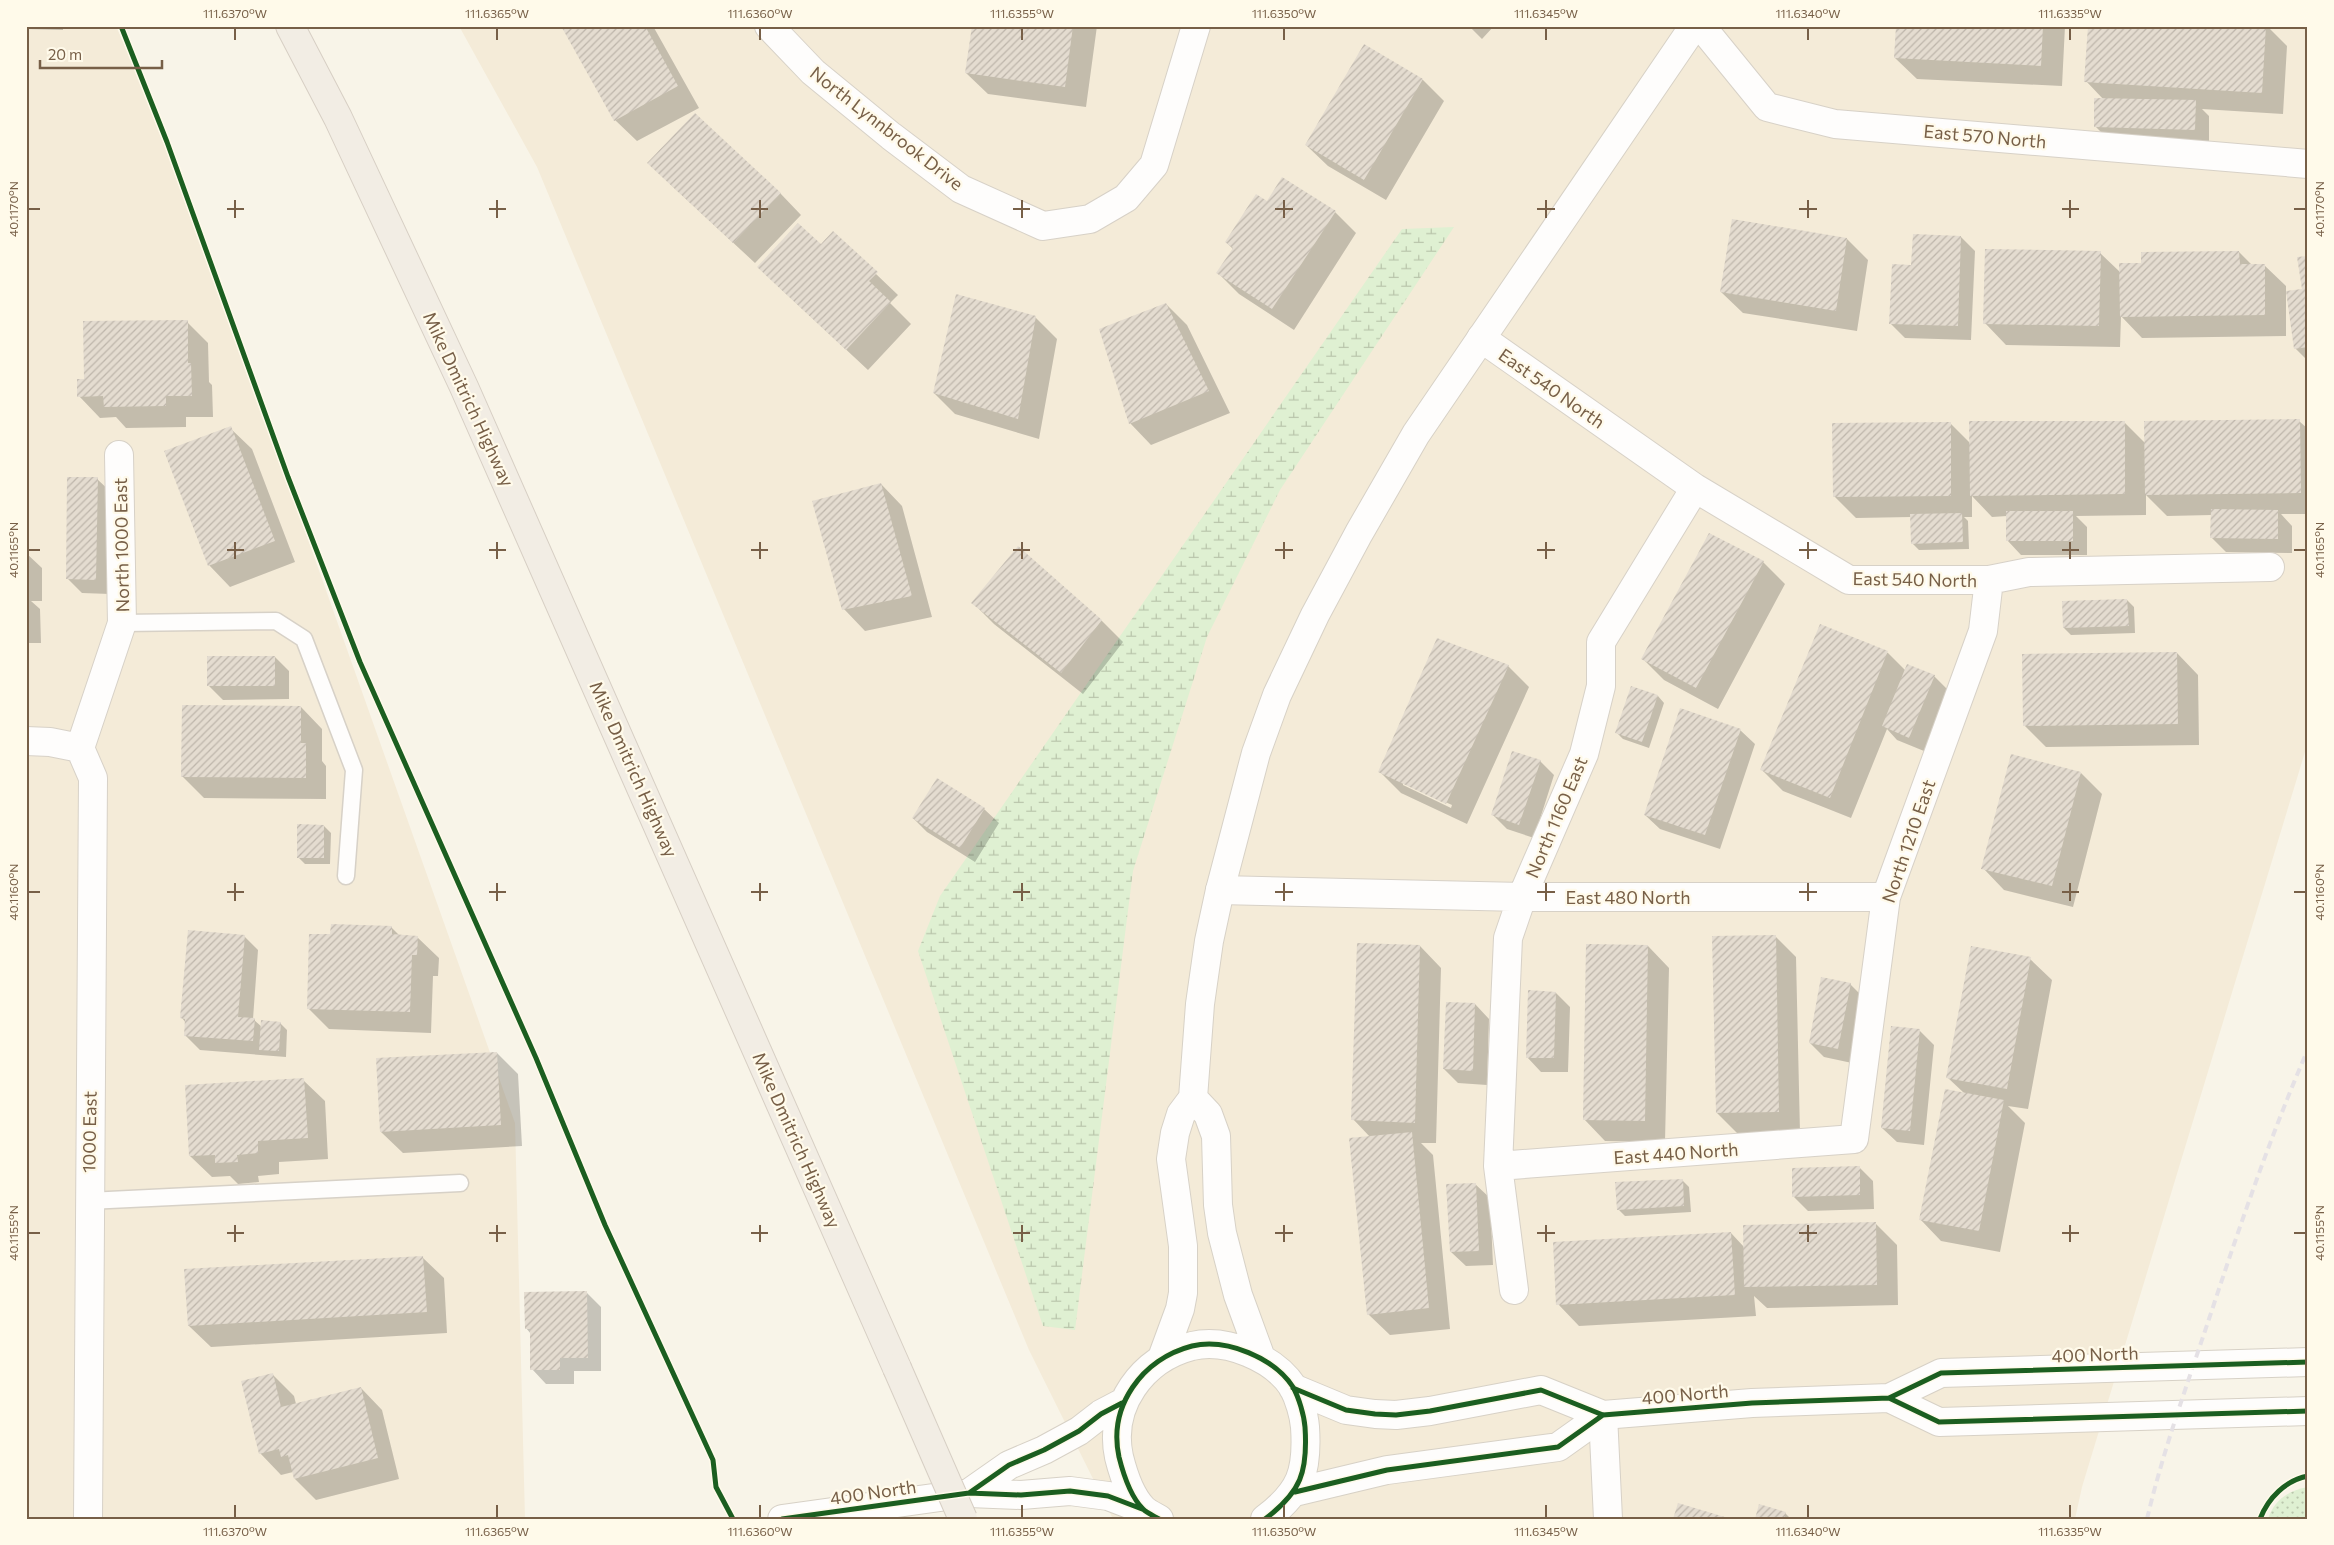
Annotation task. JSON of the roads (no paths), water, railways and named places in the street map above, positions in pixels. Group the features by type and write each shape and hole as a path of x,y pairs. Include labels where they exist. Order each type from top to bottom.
{"highway":[{"name":"Mike Dmitrich Highway","path":"290,26 338,118 464,386 898,1368 966,1506"}],"street":[{"name":"North Lynnbrook Drive","path":"769,26 813,72 891,136 961,189 1043,226 1090,219 1126,198 1154,165 1196,26"},
{"path":"1162,1358 1180,1309 1184,1264 1171,1159 1175,1133 1181,1114 1193,1098 1200,1004 1209,941 1220,890 1254,761 1277,695 1315,615 1416,434 1694,26"},
{"name":"East 570 North","path":"1701,26 1767,106 1835,124 2308,164"},
{"name":"East 540 North","path":"1481,338 1695,488 1848,580 1988,580 2029,572 2270,568"},
{"name":"North 1000 East","path":"80,748 122,623 119,455"},
{"name":"North 1160 East","path":"1514,1290 1498,1166 1508,938 1522,897 1584,754 1601,686 1601,642 1695,488"},
{"name":"North 1210 East","path":"1854,1139 1886,897 1983,631 1988,580"},
{"path":"26,741 50,742 80,748"},
{"name":"1000 East","path":"80,748 93,778 88,1200 88,1519"},
{"name":"East 480 North","path":"1220,890 1522,897 1886,897"},
{"path":"1193,1098 1208,1114 1216,1136 1218,1205 1222,1233 1238,1295 1261,1358"},
{"name":"East 440 North","path":"1498,1166 1854,1139"},
{"path":"1150,1514 1123,1476 1116,1431 1122,1403 1138,1380 1162,1358 1193,1346 1209,1345 1226,1346 1261,1358 1274,1368 1293,1388 1304,1418 1306,1443 1304,1468 1295,1492 1265,1519"},
{"name":"400 North","path":"1603,1415 1752,1403 1889,1398 1941,1373 2308,1362"},
{"path":"1293,1388 1346,1410 1396,1415 1430,1411 1541,1390 1603,1415"},
{"name":"400 North","path":"1889,1398 1939,1422 2308,1410"},
{"path":"966,1506 1009,1465 1044,1450 1079,1431 1101,1414 1122,1403"},
{"path":"1295,1492 1387,1470 1558,1447 1603,1415"},
{"path":"1603,1415 1608,1519"},
{"name":"400 North","path":"782,1519 966,1506 1021,1495 1070,1492 1108,1496 1150,1514"}],"lane":[{"path":"122,623 276,621 304,639 354,770 346,876"},
{"path":"88,1200 460,1184"}],"railway":[{"path":"2147,1519 2168,1443 2232,1251 2268,1149 2308,1049"}]}
